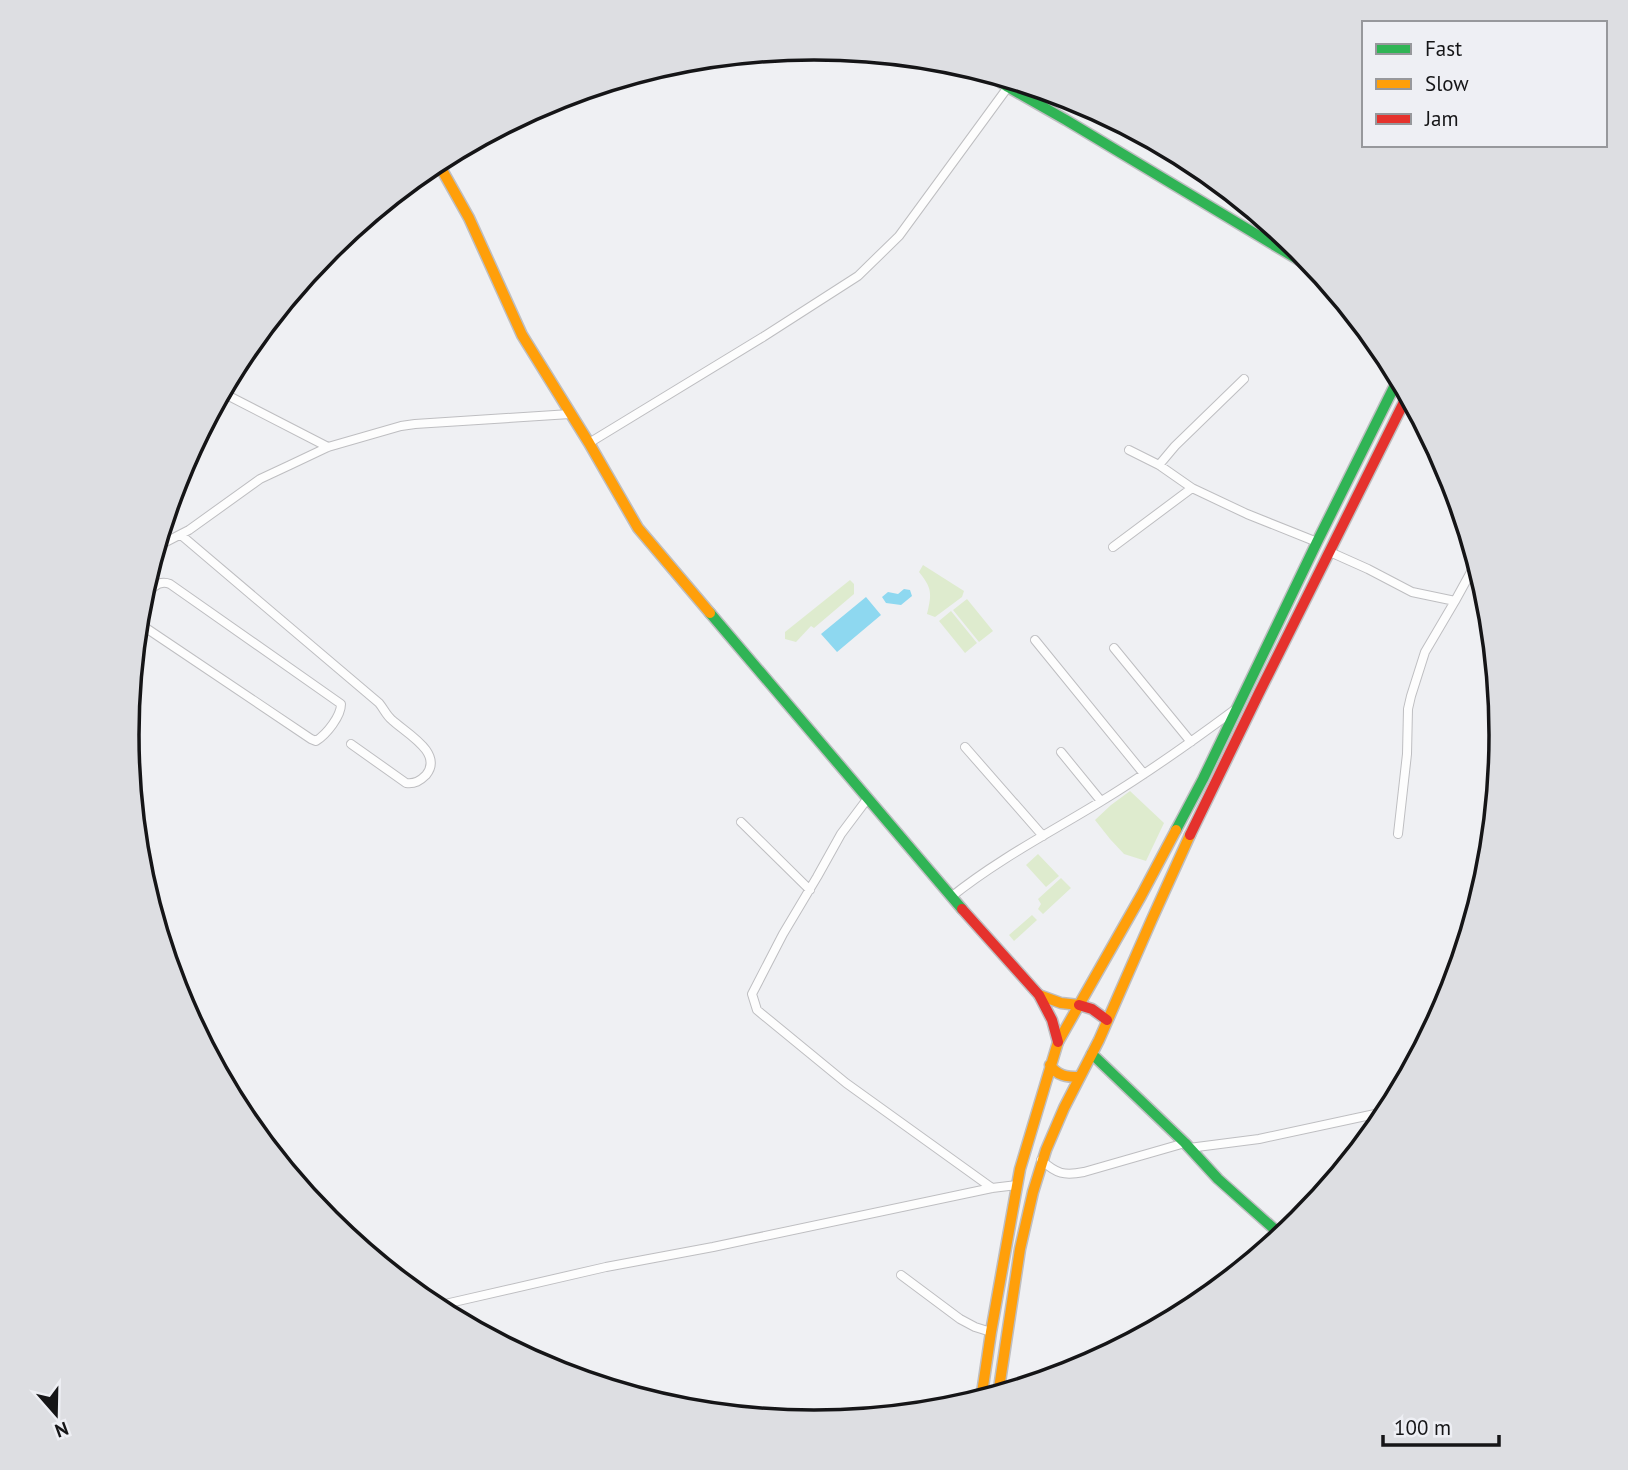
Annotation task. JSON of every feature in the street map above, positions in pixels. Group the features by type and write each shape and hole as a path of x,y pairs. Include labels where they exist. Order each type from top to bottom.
{"main road":[{"path":"1013,90 1288,253"},
{"path":"443,171 522,335 638,528 951,897 1039,995 1052,1020 1058,1042"},
{"path":"983,1389 1020,1169 1058,1042 1181,821 1393,388"},
{"path":"1000,1384 1022,1238 1041,1160 1079,1077 1093,1054 1196,822 1403,404"},
{"path":"1039,995 1061,1003 1092,1009 1107,1020"},
{"path":"1093,1054 1187,1145 1217,1179 1274,1229"},
{"path":"1050,1065 1060,1076 1079,1077"}],"street":[{"path":"589,443 763,338 858,276 899,236 1007,88"},
{"path":"1159,465 1244,379"},
{"path":"229,396 328,447"},
{"path":"167,542 181,535 260,479 328,447 415,424 570,414"},
{"path":"1129,450 1159,465 1192,488 1317,542"},
{"path":"1113,547 1192,488"},
{"path":"181,535 379,702 390,719 429,752 432,761 421,780 406,783 352,744"},
{"path":"1329,552 1412,592 1455,601"},
{"path":"1398,834 1410,696 1425,652 1469,573"},
{"path":"147,628 311,739 316,741 323,736 341,711 341,704 170,584 163,582 156,585"},
{"path":"1035,640 1144,774"},
{"path":"1114,648 1191,742"},
{"path":"951,897 1000,861 1101,802 1236,710"},
{"path":"965,747 1043,836"},
{"path":"1060,752 1101,802"},
{"path":"867,798 841,834 783,934 752,994 757,1010 846,1083 992,1188"},
{"path":"741,822 810,890"},
{"path":"1041,1160 1051,1169 1069,1175 1187,1145 1259,1139 1373,1114"},
{"path":"449,1303 606,1267 1017,1185"},
{"path":"901,1275 960,1319 991,1332"}],"green space":[{"path":"923,565 964,591 962,597 935,617 927,614 930,591 919,572"},
{"path":"850,580 854,584 854,594 814,628 811,626 796,642 785,639 785,632"},
{"path":"967,599 993,631 979,642 953,610"},
{"path":"951,611 977,643 965,653 939,621"},
{"path":"1130,791 1164,823 1146,861 1124,854 1095,820"},
{"path":"1038,854 1059,876 1046,887 1026,865"},
{"path":"1061,878 1071,888 1043,914 1038,909 1041,904 1038,899"},
{"path":"1032,915 1037,920 1014,941 1009,935"}],"water":[{"path":"904,589 910,590 912,596 901,605 886,603 882,597 888,592 898,594"},
{"path":"866,597 881,615 837,652 821,634"}],"traffic: fast":[{"path":"1013,90 1288,253"},
{"path":"1176,830 1393,388"},
{"path":"710,613 962,909"},
{"path":"1092,1054 1185,1143 1218,1179 1274,1229"}],"traffic: slow":[{"path":"443,171 469,218 522,335 638,528 710,613"},
{"path":"983,1389 1020,1169 1058,1042 1176,830"},
{"path":"1000,1384 1020,1249 1046,1150 1099,1040 1190,835"},
{"path":"1039,995 1061,1003 1079,1005"},
{"path":"1050,1065 1063,1075 1079,1077"}],"traffic: jam":[{"path":"1190,835 1403,404"},
{"path":"962,909 1039,995 1052,1020 1058,1042"},
{"path":"1079,1005 1092,1009 1107,1020"}]}
